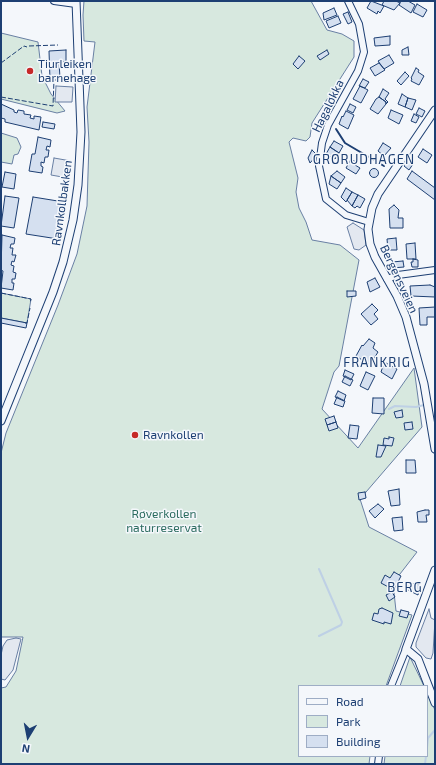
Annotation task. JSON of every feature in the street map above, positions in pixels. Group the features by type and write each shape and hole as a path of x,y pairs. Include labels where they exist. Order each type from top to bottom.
{"street":[{"path":"54,1 76,2"},
{"name":"Hagaløkka","path":"348,1 359,24 364,52 358,71 328,125 322,143 319,166 326,199 346,215 368,222"},
{"name":"Ravnkollbakken","path":"1,421 53,292 67,248 73,220 78,185 81,132 76,2"},
{"name":"Bergensveien","path":"435,110 378,194 368,222 372,250 400,302 408,324 424,384 435,449"},
{"path":"387,279 398,275 435,270"},
{"path":"391,685 435,570"},
{"path":"406,649 418,659 435,702"}],"green space":[{"name":"Røverkollen naturreservat","path":"84,1 311,1 327,30 342,34 354,41 354,57 312,123 310,137 306,141 293,138 289,142 298,178 296,192 299,208 306,222 312,240 340,245 359,260 339,366 334,372 322,409 358,448 414,368 422,427 360,499 369,527 417,552 393,583 396,611 412,615 386,685 298,685 298,757 370,757 369,764 1,764 1,688 6,687 16,671 23,637 1,637 1,453 6,433 77,254 87,206 89,142 87,107 95,42 84,41"},
{"name":"Tiurleiken barnehage","path":"1,33 38,42 42,76 51,94 65,111 57,113 1,99"},
{"path":"1,133 17,138 21,147 18,154 14,155 12,164 1,162"},
{"path":"1,293 31,299 27,323 1,318"},
{"path":"410,657 424,685 400,685"},
{"path":"428,695 435,710 435,764 384,764 385,757 428,757"}],"shaded area":[{"path":"56,86 73,87 72,102 55,102"},
{"path":"54,158 71,161 68,178 51,175"},
{"path":"353,223 364,230 366,245 359,250 354,249 347,227"},
{"path":"429,609 431,618 435,620 433,653 431,659 426,658 416,647 416,643"},
{"path":"16,638 21,639 13,670 5,680 1,679 1,655 3,646 7,640"}],"building":[{"path":"371,1 384,6 380,13 378,11 377,14 367,8"},
{"path":"384,1 396,1 400,3 394,10 382,5"},
{"path":"401,1 408,1 415,5 411,13 399,5"},
{"path":"417,4 427,10 423,17 413,12"},
{"path":"334,8 337,15 324,20 323,13"},
{"path":"348,12 352,22 348,24 343,14"},
{"path":"338,16 341,23 329,28 326,21"},
{"path":"390,36 390,45 375,46 374,38"},
{"path":"408,47 409,55 402,55 402,50"},
{"path":"66,50 66,62 59,62 60,78 58,80 50,80 49,51"},
{"path":"327,50 329,54 320,60 317,56"},
{"path":"389,55 394,63 384,69 378,61"},
{"path":"299,56 305,61 298,69 293,64"},
{"path":"379,63 385,70 375,76 370,68"},
{"path":"416,68 419,70 418,72 424,76 419,85 411,81"},
{"path":"405,72 409,76 401,85 397,81"},
{"path":"363,79 369,82 365,88 359,86"},
{"path":"360,86 368,90 361,103 353,99"},
{"path":"383,89 389,93 385,99 388,102 386,104 386,102 379,97"},
{"path":"402,94 408,98 405,107 398,104"},
{"path":"379,97 386,102 386,104 378,114 370,109"},
{"path":"408,98 416,100 412,110 405,107"},
{"path":"1,104 17,113 18,110 24,111 24,114 31,115 30,118 34,119 34,116 41,117 39,130 5,122 5,119 1,118"},
{"path":"350,104 356,107 353,113 347,110"},
{"path":"419,108 425,111 422,117 416,114"},
{"path":"391,110 403,115 399,124 388,118"},
{"path":"346,111 354,115 348,129 339,124"},
{"path":"414,114 419,117 416,123 411,121"},
{"path":"43,122 55,124 54,129 42,127"},
{"path":"38,137 51,140 50,147 47,146 46,150 49,150 48,157 45,157 44,163 41,162 41,166 43,167 42,173 29,171 32,154 35,154"},
{"path":"334,141 343,146 339,153 330,147"},
{"path":"383,143 391,148 384,156 378,151"},
{"path":"330,147 339,153 335,159 326,154"},
{"path":"423,149 432,155 427,163 418,157"},
{"path":"312,150 317,155 310,163 308,158"},
{"path":"351,159 356,162 355,165 360,168 356,174 346,168"},
{"path":"408,160 413,164 409,170 404,166"},
{"path":"374,168 379,173 374,178 369,173"},
{"path":"337,171 345,177 341,183 331,176"},
{"path":"412,171 435,188 435,200 407,179"},
{"path":"5,172 16,174 14,189 2,187"},
{"path":"331,176 341,183 337,189 329,184"},
{"path":"346,188 352,192 346,202 341,197"},
{"path":"352,192 358,195 352,206 347,200"},
{"path":"358,195 365,199 360,208 357,206 355,208 352,206"},
{"path":"5,196 19,198 14,228 1,226"},
{"path":"33,197 64,202 58,239 26,234"},
{"path":"394,205 399,210 398,218 403,218 403,228 390,228 389,209"},
{"path":"2,235 15,238 14,244 11,244 10,248 13,248 12,255 16,255 14,262 12,261 11,265 14,266 13,272 16,273 15,279 12,279 12,283 14,283 13,290 1,288 3,271 1,270"},
{"path":"396,238 397,250 388,250 387,239"},
{"path":"415,243 416,259 407,259 406,244"},
{"path":"413,259 418,260 418,267 412,267 411,262 413,262"},
{"path":"403,261 404,267 392,268 392,262"},
{"path":"375,278 380,287 370,292 367,282"},
{"path":"430,285 435,287 435,297 411,296 410,286"},
{"path":"347,291 356,291 356,296 347,297"},
{"path":"372,304 378,310 374,314 378,319 371,325 361,314"},
{"path":"435,307 435,317 427,317 427,325 420,325 419,308"},
{"path":"1,318 27,323 26,328 1,323"},
{"path":"369,339 375,343 373,348 378,352 370,365 356,356 362,345 363,346"},
{"path":"384,363 397,369 392,379 381,372"},
{"path":"345,370 354,374 351,380 343,376"},
{"path":"366,372 375,376 368,390 360,386"},
{"path":"345,376 353,380 350,386 342,382"},
{"path":"338,391 346,395 344,401 335,397"},
{"path":"337,397 345,401 343,407 334,404"},
{"path":"373,398 384,398 384,414 372,413"},
{"path":"402,410 403,417 396,418 394,412"},
{"path":"334,416 336,422 327,425 325,419"},
{"path":"336,422 338,428 329,431 327,425"},
{"path":"412,422 413,429 405,430 404,423"},
{"path":"350,425 359,426 357,439 348,438"},
{"path":"389,437 394,438 392,446 383,445 384,438 389,439"},
{"path":"378,445 386,446 381,457 376,457"},
{"path":"406,460 415,460 416,473 406,473"},
{"path":"399,489 400,505 391,506 388,491"},
{"path":"365,492 366,498 359,500 358,493"},
{"path":"378,504 384,509 375,518 369,511"},
{"path":"429,510 429,515 426,515 427,522 418,522 417,512"},
{"path":"402,517 403,530 394,531 392,518"},
{"path":"394,572 401,576 394,590 381,583 385,575 390,578"},
{"path":"410,583 420,585 418,595 408,590"},
{"path":"392,592 395,597 389,601 386,595"},
{"path":"382,608 393,613 391,624 384,622 384,624 372,620 374,613 378,614 379,609"},
{"path":"401,610 409,612 407,618 399,616"}],"waterway":[{"path":"389,409 395,406 416,407 424,405"},
{"path":"319,569 342,622 341,625 319,636"},
{"path":"428,738 435,730"},
{"path":"425,764 426,757"}],"fence":[{"path":"29,46 58,45"},
{"path":"1,63 24,46 27,47"},
{"path":"1,97 53,106 54,80"},
{"path":"1,293 31,299 30,303"},
{"path":"25,323 27,323 30,308"}],"wall":[{"path":"336,129 345,143 384,166"}],"place":[{"name":"Tiurleiken barnehage","path":"30,71"},
{"name":"Ravnkollen","path":"135,435"}],"district":[{"name":"GRORUDHAGEN","path":"364,160"},
{"name":"FRANKRIG","path":"377,363"},
{"name":"BERG","path":"405,588"}]}
